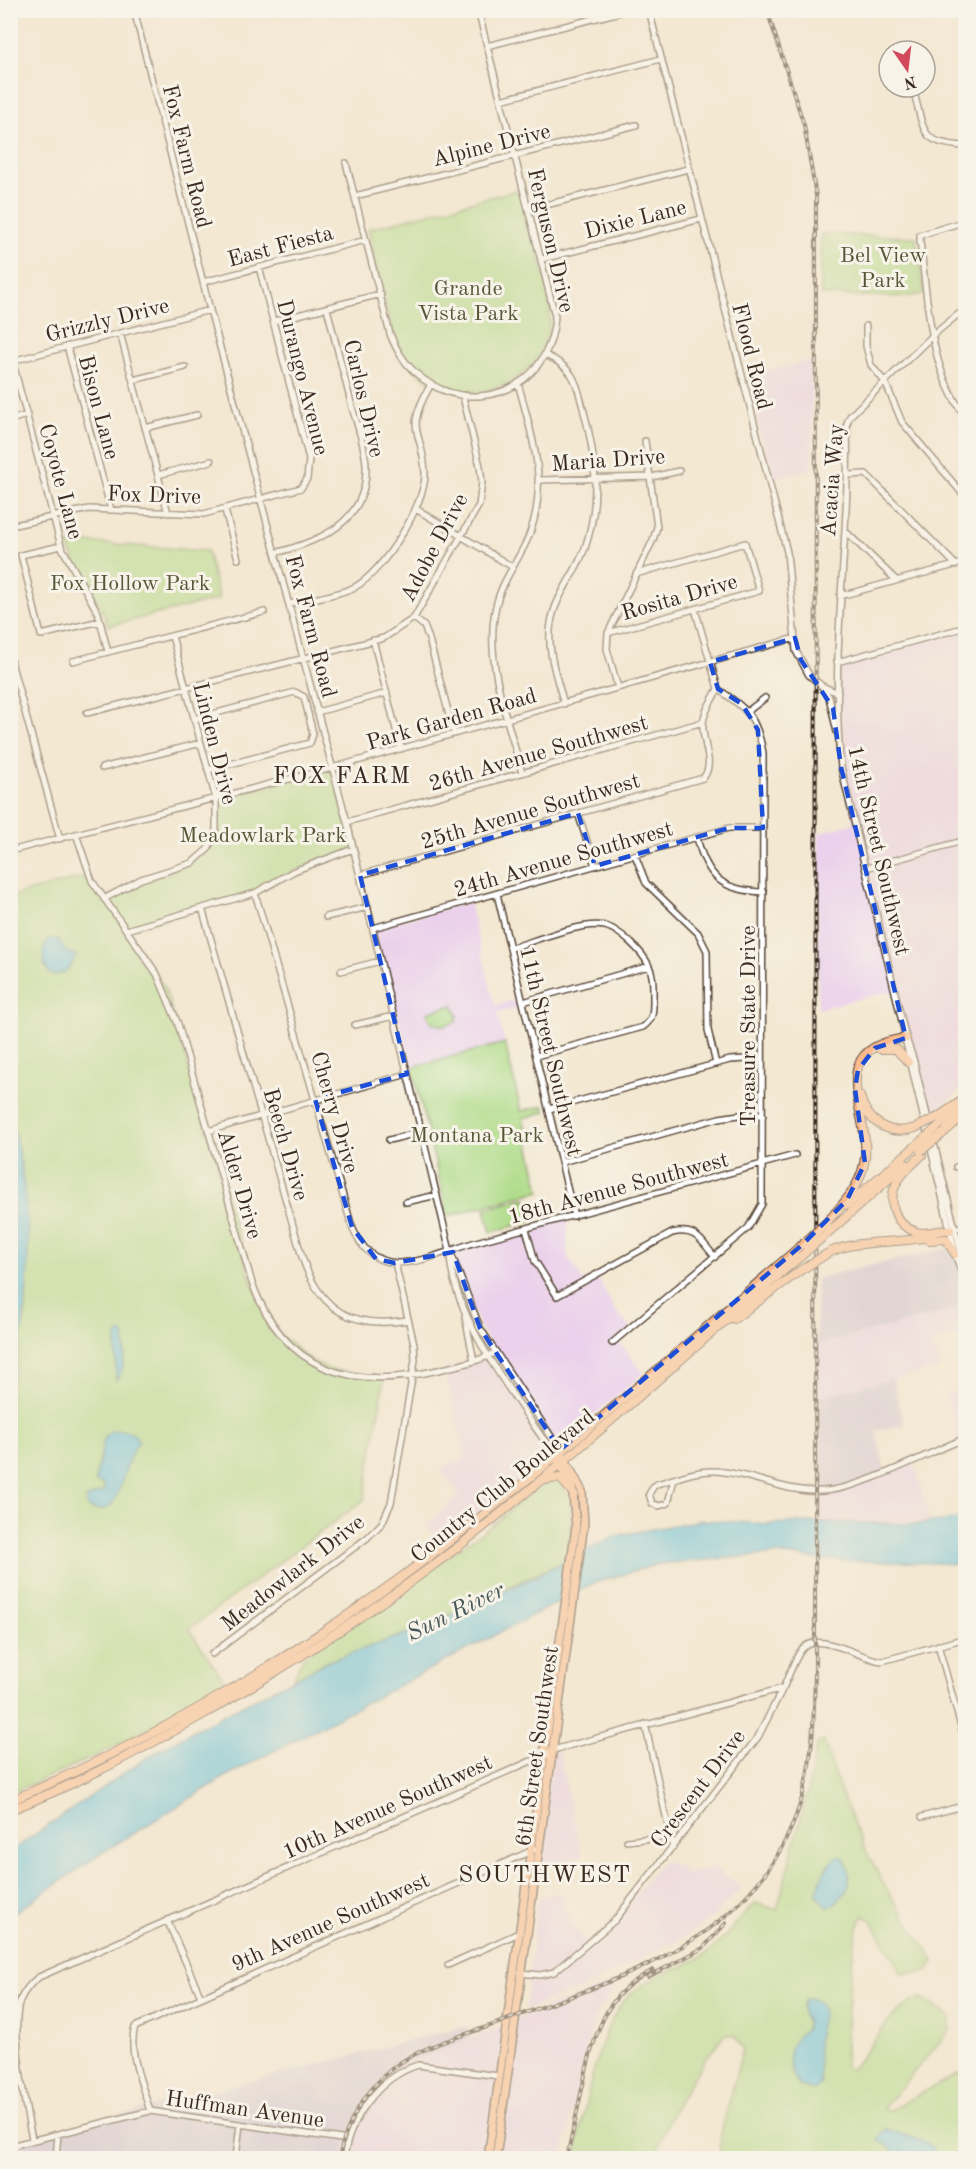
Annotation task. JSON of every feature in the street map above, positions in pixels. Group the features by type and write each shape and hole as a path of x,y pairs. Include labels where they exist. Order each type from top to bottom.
{"highway":[{"path":"906,1038 880,1048 868,1059 860,1076 859,1093 863,1106 872,1120 885,1128 902,1131 915,1128 939,1121 966,1098"},
{"path":"827,1222 854,1191 865,1163 864,1138 855,1089 860,1065 866,1055 880,1044 906,1038"},
{"path":"880,1048 896,1049 908,1062"},
{"name":"Country Club Boulevard","path":"10,1810 65,1788 112,1765 247,1690 417,1577 563,1462 921,1150 939,1121 966,1103"},
{"name":"Country Club Boulevard","path":"10,1801 156,1732 325,1631 448,1542 557,1453 827,1222 939,1137 966,1113"},
{"path":"921,1150 896,1185 892,1200 895,1215 904,1226 916,1232 952,1229"},
{"path":"912,1240 952,1229"},
{"path":"712,1332 830,1252 861,1243 942,1238 949,1242 955,1254"},
{"path":"539,1482 560,1478 574,1494"}],"main road":[{"name":"6th Street Southwest","path":"496,2158 585,1514 582,1491 557,1453"},
{"name":"6th Street Southwest","path":"488,2158 517,1934 575,1536 574,1494 563,1462"}],"street":[{"name":"Fox Farm Road","path":"134,10 210,310 347,822 450,1251 470,1308 557,1453"},
{"name":"Ferguson Drive","path":"346,163 395,347 412,372 429,386 463,398 498,392 518,383 545,355 555,316 530,209 478,10"},
{"path":"487,46 628,10"},
{"name":"Flood Road","path":"649,10 787,552 795,638 801,660 809,675 822,686 838,693"},
{"path":"501,100 661,59"},
{"path":"916,99 926,134 931,141 941,144 965,143 966,160"},
{"name":"Alpine Drive","path":"355,196 636,125"},
{"path":"530,209 688,169"},
{"name":"Dixie Lane","path":"542,259 701,219"},
{"path":"966,221 920,235 933,335 948,390 966,417"},
{"name":"East Fiesta","path":"203,282 366,240"},
{"name":"Durango Avenue","path":"259,267 310,467 307,479 301,488 262,500"},
{"path":"274,321 381,294"},
{"name":"Carlos Drive","path":"275,553 309,544 337,528 358,501 364,483 364,450 327,308"},
{"name":"Acacia Way","path":"840,596 849,475 847,423 850,416 933,335 966,308"},
{"name":"Grizzly Drive","path":"12,361 210,310"},
{"path":"866,326 866,346 871,365 885,382 902,422 966,498"},
{"path":"120,333 168,513"},
{"name":"Bison Lane","path":"67,346 111,510"},
{"name":"Coyote Lane","path":"10,352 61,546 100,621 108,652"},
{"path":"545,355 566,368 576,384 591,436 596,479 593,514 584,549 553,610 551,622 551,653 564,704"},
{"path":"133,380 185,367"},
{"path":"518,383 538,458 540,480 537,510 528,539 511,566 497,602 493,630 497,674 522,773"},
{"path":"289,604 348,589 366,580 377,569 416,509 423,488 425,472 414,421 418,406 429,386"},
{"name":"Adobe Drive","path":"87,713 373,640 395,633 414,618 479,505 482,482 463,398"},
{"path":"145,428 197,415"},
{"path":"10,420 27,416"},
{"path":"618,688 607,649 608,633 653,540 657,527 652,477 645,441"},
{"path":"158,475 210,461"},
{"name":"Maria Drive","path":"540,480 652,477 679,471"},
{"path":"849,475 866,474 956,565"},
{"name":"Fox Drive","path":"10,526 88,509 204,514 262,500"},
{"path":"416,509 511,566"},
{"path":"225,510 238,559"},
{"path":"845,531 896,580"},
{"name":"Rosita Drive","path":"608,633 759,591 745,543 636,574"},
{"path":"61,546 21,555 41,635 100,621"},
{"path":"840,596 966,562"},
{"name":"14th Street Southwest","path":"840,596 837,662 838,735 841,766 906,1038 908,1062 952,1229 966,1273"},
{"path":"695,609 718,689 748,711 765,698"},
{"path":"73,661 264,612"},
{"path":"414,618 424,627 429,639 454,734"},
{"path":"837,662 966,627"},
{"name":"Linden Drive","path":"104,900 141,879 192,863 208,849 216,831 216,799 172,636"},
{"name":"Park Garden Road","path":"10,851 332,768 795,638"},
{"path":"373,640 401,749"},
{"path":"10,658 60,838"},
{"path":"822,686 829,697 838,735"},
{"path":"703,722 718,689"},
{"path":"194,718 295,692 304,696 313,734 310,742 208,770"},
{"path":"317,712 387,693"},
{"name":"Treasure State Drive","path":"612,1343 715,1257 756,1218 762,1204 763,753 758,730 748,711"},
{"name":"25th Avenue Southwest","path":"360,875 703,778 708,773 709,764 702,734 703,722"},
{"name":"26th Avenue Southwest","path":"347,822 703,722"},
{"path":"102,768 201,743"},
{"path":"578,813 595,866"},
{"name":"24th Avenue Southwest","path":"373,928 729,828 763,828"},
{"name":"Alder Drive","path":"76,834 87,872 104,900 157,974 168,996 252,1283 268,1319 279,1334 312,1361 348,1375 384,1379 414,1376 474,1361 496,1352"},
{"path":"697,838 703,863 727,886 742,892 764,892"},
{"path":"866,868 966,840"},
{"path":"126,930 255,893 294,871 353,849"},
{"path":"635,855 646,884 698,933 707,951 708,1030 716,1064"},
{"name":"Cherry Drive","path":"255,893 357,1239 376,1259 394,1263"},
{"name":"11th Street Southwest","path":"497,894 574,1216"},
{"path":"326,917 368,907"},
{"name":"Beech Drive","path":"202,908 302,1257 315,1289 329,1305 347,1317 383,1324 408,1320"},
{"path":"511,948 589,926 604,926 615,930 643,956 649,966 653,991 653,1014 650,1022 643,1027 536,1056"},
{"path":"341,971 380,961"},
{"path":"523,1002 649,966"},
{"path":"356,1025 394,1016"},
{"name":"14th Street Southwest","path":"906,1038 914,1058 952,1229 955,1254 966,1286"},
{"path":"549,1109 739,1058 762,1058"},
{"path":"208,1131 407,1074"},
{"path":"562,1162 719,1118 739,1114 763,1115"},
{"path":"389,1140 422,1132"},
{"name":"18th Avenue Southwest","path":"450,1251 795,1155"},
{"path":"956,1167 966,1165"},
{"path":"406,1202 437,1195"},
{"path":"952,1229 966,1226"},
{"path":"526,1229 536,1261 557,1296 672,1233 685,1230 694,1233 715,1257"},
{"name":"Fox Farm Road","path":"450,1251 450,1264 463,1306 474,1361"},
{"path":"394,1263 450,1251"},
{"name":"Meadowlark Drive","path":"212,1654 367,1538 382,1523 390,1503 414,1376 414,1344 394,1263"},
{"name":"Fox Farm Road","path":"463,1306 489,1356 557,1453"},
{"path":"674,1479 669,1500 664,1505 657,1505 650,1499 649,1492 654,1486 674,1479 713,1471 743,1476 789,1490 825,1491 862,1481 966,1438"},
{"path":"783,1688 801,1650 810,1643 831,1643 872,1661 966,1638"},
{"path":"938,1645 966,1744"},
{"name":"10th Avenue Southwest","path":"32,2139 27,2119 18,2022 22,1996 39,1977 531,1761 542,1759 553,1750 783,1688"},
{"name":"Crescent Drive","path":"513,1972 548,1975 569,1961 615,1920 758,1737 783,1688"},
{"path":"645,1725 673,1845"},
{"path":"922,1817 966,1805"},
{"path":"627,1841 661,1837 673,1845"},
{"name":"9th Avenue Southwest","path":"150,2111 135,2056 132,2035 135,2027 540,1847"},
{"path":"167,1920 201,1997"},
{"path":"448,1965 528,1929"},
{"path":"344,2158 348,2140 375,2094 405,2068 418,2065 498,2076"},
{"name":"Huffman Avenue","path":"10,2146 150,2111 348,2140"},
{"path":"236,2158 240,2124"},
{"path":"56,2158 58,2133"}],"highlighted area":[{"path":"795,638 801,660 833,708 841,767 906,1038 875,1048 858,1070 855,1089 865,1163 847,1200 803,1244 560,1450 480,1328 453,1252 395,1263 376,1259 352,1227 315,1099 407,1074 360,875 578,813 595,866 729,828 763,828 758,730 742,704 718,689 710,662"}],"shaded area":[{"path":"812,360 812,469 773,478 744,376"},
{"path":"965,627 965,1085 928,1118 894,990 818,1009 819,833 854,823 841,767 837,662"},
{"path":"469,902 495,1005 519,1000 520,1007 497,1013 505,1043 412,1067 373,928"},
{"path":"568,1217 567,1255 583,1281 596,1274 612,1306 631,1329 620,1338 620,1343 644,1373 557,1446 480,1328 450,1251"},
{"path":"952,1247 965,1286 965,1307 816,1345 817,1278"},
{"path":"965,1307 965,1334 933,1342 940,1368 817,1397 816,1345"},
{"path":"489,1356 554,1455 443,1546 426,1525 459,1494 441,1471 445,1465 466,1458 444,1369"},
{"path":"893,1379 904,1425 876,1431 885,1471 862,1481 820,1491 817,1397"},
{"path":"965,1391 965,1438 957,1441 946,1395"},
{"path":"914,1459 930,1522 819,1524 820,1491 845,1487"},
{"path":"558,1749 582,1856 544,1864 540,1847 553,1750"},
{"path":"662,1861 681,1867 685,1874 715,1868 742,1887 713,1917 686,1936 587,1986 525,2010 538,1898 562,1892 567,1914 588,1944 615,1920"},
{"path":"611,1983 615,1987 598,2013 587,2043 562,2158 496,2158 515,2019"},
{"path":"505,2025 487,2158 343,2158 349,2131 371,2096 390,2074 414,2060"},
{"path":"466,2026 471,2038 414,2060 390,2074 371,2096 349,2131 343,2158 11,2158 11,2143"}],"green space":[{"name":"Grande Vista Park","path":"521,189 547,289 550,318 544,344 531,366 511,381 488,390 464,392 440,387 419,374 396,340 368,229"},
{"name":"Bel View Park","path":"821,234 916,237 924,294 902,297 821,295"},
{"name":"Fox Hollow Park","path":"80,542 207,551 219,599 108,626 68,544"},
{"name":"Meadowlark Park","path":"332,768 353,849 294,871 267,888 127,930 165,988 252,1283 279,1334 312,1361 330,1369 384,1379 364,1500 189,1629 228,1686 98,1755 11,1793 10,1386 26,1310 28,1233 21,1162 11,1118 10,903 16,895 84,877 104,899 169,873 199,856 210,845 217,827 216,799"},
{"path":"453,1005 458,1015 456,1022 444,1026 432,1023 427,1012"},
{"name":"Montana Park","path":"505,1043 521,1111 544,1106 545,1112 523,1118 540,1191 448,1216 412,1067"},
{"path":"526,1198 532,1221 491,1232 485,1209"},
{"path":"556,1479 568,1497 570,1507 570,1529 564,1561 417,1630 329,1661 293,1680 303,1657 489,1527 532,1493"},
{"path":"824,1741 835,1777 864,1845 887,1889 934,1961 927,1972 902,1974 871,1920 864,1916 859,1926 852,1963 845,2065 851,2070 891,2018 911,2002 922,1998 950,2016 950,2030 883,2108 888,2111 965,2070 965,2158 722,2156 719,2146 720,2137 743,2048 734,2035 724,2035 683,2094 666,2128 657,2158 574,2158 591,2080 603,2040 627,1997 657,1977 701,1957 723,1938 756,1903 777,1910 806,1798 817,1744"}],"water":[{"path":"48,939 58,939 65,951 76,955 69,967 60,974 51,975 45,966 43,953"},
{"path":"11,1118 24,1185 28,1252 24,1319 11,1386"},
{"path":"121,1332 124,1334 125,1358 116,1380 116,1337"},
{"path":"113,1430 132,1433 139,1442 128,1462 115,1499 109,1507 100,1510 87,1507 86,1499 104,1491 104,1485 95,1481 105,1436"},
{"path":"965,1518 965,1564 826,1560 777,1554 658,1564 594,1583 228,1775 108,1849 11,1915 11,1851 145,1759 196,1729 329,1661 417,1630 507,1590 615,1536 702,1520 770,1524 805,1522 916,1524"},
{"path":"838,1856 845,1858 849,1875 848,1887 846,1892 828,1908 817,1895 821,1879"},
{"path":"811,1998 819,2002 823,2011 817,2039 820,2085 814,2090 799,2086 789,2062 790,2048 806,2029 807,2022 802,2008 806,1999"},
{"path":"886,2129 927,2143 933,2149 932,2158 896,2158 891,2148 877,2139"}],"railway":[{"path":"339,2158 352,2120 366,2096 384,2076 405,2060 440,2043 587,1991 634,1971 679,1948 719,1921 755,1887 783,1845 807,1778 813,1731 815,1668 816,196 804,125 767,10"},
{"path":"648,1977 703,1948 726,1923"},
{"path":"566,2158 590,2055 604,2016 622,1991 653,1970"}],"district":[{"name":"FOX FARM","path":"342,775"},
{"name":"SOUTHWEST","path":"545,1874"}],"water label":[{"name":"Sun River","path":"455,1611"}]}
